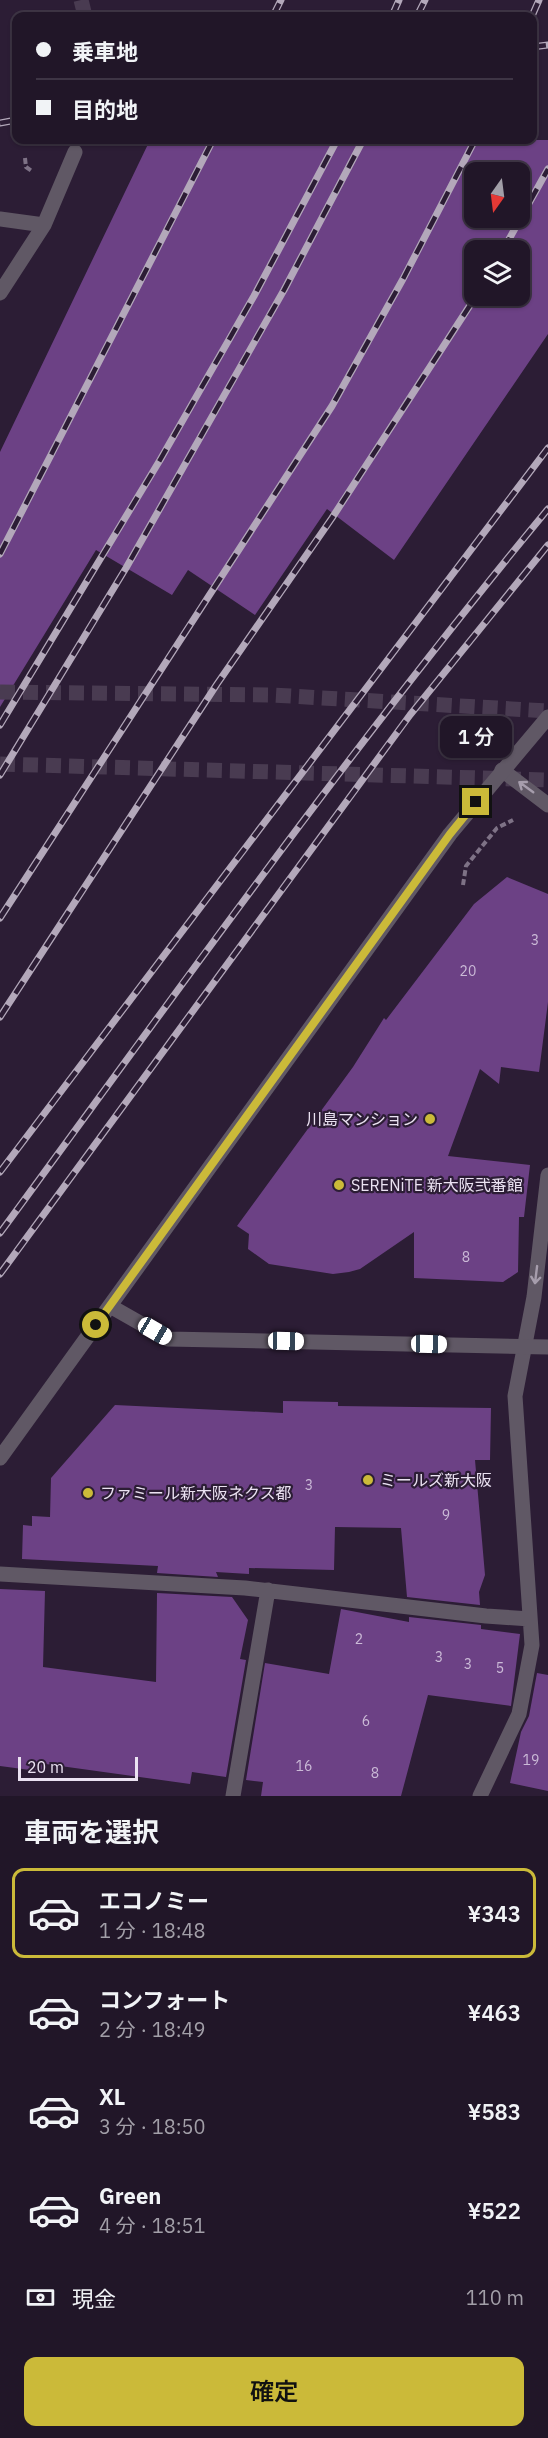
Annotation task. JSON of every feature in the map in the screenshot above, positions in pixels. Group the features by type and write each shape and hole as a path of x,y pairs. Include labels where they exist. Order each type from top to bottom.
{"street":[{"path":"0,293 44,225 75,152"},
{"path":"0,219 44,225"},
{"path":"0,1458 450,834 548,717"},
{"path":"502,770 548,805"},
{"path":"480,1796 519,1714 532,1645 515,1396 534,1297 548,1175"},
{"path":"110,1306 168,1339 548,1347"},
{"path":"0,1574 268,1590 486,1616 530,1618"},
{"path":"233,1796 268,1590"}],"path":[{"path":"25,158 26,168 33,172"},
{"path":"463,885 466,866 497,828 513,820"}],"building":[{"path":"537,140 548,140 548,334 394,560 327,509 255,615 188,570 172,595 96,550 0,707 0,452 148,144 537,144"},
{"path":"507,877 548,894 548,1002 539,1072 501,1067 499,1084 480,1069 448,1156 530,1165 524,1217 519,1217 518,1272 503,1282 414,1278 414,1232 360,1269 349,1272 333,1274 269,1264 248,1249 249,1234 237,1226 353,1067 384,1018 386,1020 474,904"},
{"path":"283,1401 338,1402 338,1406 491,1408 490,1460 475,1460 485,1575 479,1592 480,1605 407,1597 401,1528 335,1527 334,1570 249,1568 249,1574 216,1572 218,1577 157,1573 158,1566 22,1559 23,1525 32,1526 32,1516 50,1517 51,1478 115,1405 283,1413"},
{"path":"0,1589 45,1591 43,1667 156,1682 157,1593 232,1597 248,1620 240,1659 246,1660 226,1777 192,1772 190,1784 46,1764 45,1772 0,1766"},
{"path":"341,1609 409,1622 409,1617 481,1625 481,1629 520,1634 511,1706 428,1695 401,1796 261,1796 263,1782 246,1780 265,1663 329,1674"},
{"path":"537,1673 548,1675 548,1791 510,1783 521,1732 529,1716"}],"tunnel":[{"path":"81,0 84,12"},
{"path":"0,692 272,695 548,711"},
{"path":"0,764 548,780"}],"railway":[{"path":"275,12 281,0"},
{"path":"394,12 399,0"},
{"path":"419,12 425,0"},
{"path":"534,12 539,0"},
{"path":"537,46 548,45"},
{"path":"0,123 12,121"},
{"path":"0,554 211,144"},
{"path":"0,725 160,460 254,296 335,144"},
{"path":"0,775 126,568 284,290 361,144"},
{"path":"0,918 332,406 403,279 473,144"},
{"path":"509,240 548,169"},
{"path":"0,1017 217,684 332,518 470,306"},
{"path":"0,1172 548,448"},
{"path":"0,1233 337,776 476,597 548,509"},
{"path":"0,1274 410,715 548,545"}],"place":[{"name":"川島マンション","path":"430,1119"},
{"name":"SERENiTE 新大阪弐番館","path":"339,1185"},
{"name":"ミールズ新大阪","path":"368,1480"},
{"name":"ファミール新大阪ネクス都","path":"88,1493"}],"route":[{"path":"96,1325 450,834 476,802"}]}
